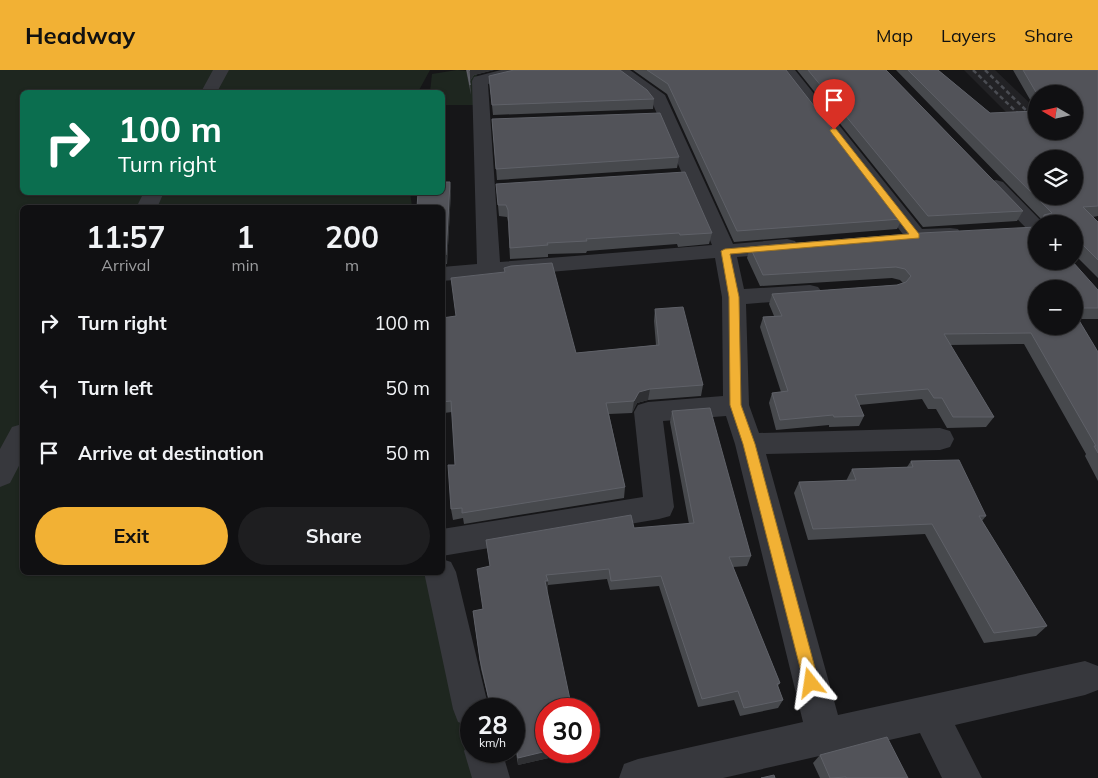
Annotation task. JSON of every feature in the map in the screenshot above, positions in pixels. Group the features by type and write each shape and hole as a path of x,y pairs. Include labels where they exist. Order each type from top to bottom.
{"street":[{"path":"210,90 221,70"},
{"path":"489,271 494,188 483,123 480,81 515,70 529,70"},
{"path":"620,70 633,82 658,99 657,116 681,176 725,251 734,297 736,405 749,444 825,736"},
{"path":"787,70 906,237 971,233"},
{"path":"483,123 502,122"},
{"path":"981,170 1028,227"},
{"path":"445,274 811,245"},
{"path":"734,297 833,290"},
{"path":"445,543 659,507 648,412 736,405"},
{"path":"0,475 20,439"},
{"path":"749,444 940,439"},
{"path":"441,575 469,698"},
{"path":"649,777 1086,678"},
{"path":"929,713 963,778"},
{"path":"487,763 491,778"}],"shaded area":[{"path":"0,70 430,70 419,90 20,90 20,195 410,195 412,205 20,205 20,575 433,575 460,703 460,763 474,763 478,778 0,778"},
{"path":"457,70 477,72 474,105 445,105 445,90 430,90 432,74"},
{"path":"964,70 995,70 1028,101 1028,134"},
{"path":"1034,140 1048,140 1062,150 1050,150 1040,146"}],"building":[{"path":"514,70 620,70 647,90 654,99 492,105 489,76"},
{"path":"647,70 786,70 902,219 737,231 668,84"},
{"path":"808,70 886,70 1023,211 928,216"},
{"path":"908,70 938,70 990,113 1028,111 1028,140 1083,140 1083,85 1032,85 1023,70 1098,70 1098,206 1083,207 1098,222 1098,260 1083,245 1083,215 1044,215 1052,213 1044,205 1083,205 1083,150 1028,150 1028,189"},
{"path":"660,113 679,157 496,169 492,119"},
{"path":"685,172 712,233 680,235 679,233 586,239 587,241 547,243 548,245 510,248 508,210 506,205 498,205 496,184"},
{"path":"445,182 450,182 446,255 445,205 417,205 418,195 445,195"},
{"path":"1028,227 1028,270 1080,270 1098,290 1098,308 1083,308 1083,280 1028,280 1028,333 944,334 994,417 953,417 942,398 934,398 928,389 855,395 864,416 834,417 833,415 780,420 772,393 788,391 763,317 782,316 772,294 897,285 906,282 911,276 905,269 896,267 763,275 750,247 921,233"},
{"path":"552,263 576,353 659,345 655,309 683,307 703,385 650,389 639,392 634,401 606,403 625,487 462,513 462,508 451,509 448,465 455,465 451,401 445,402 445,318 456,316 451,278 505,272 504,268"},
{"path":"1083,327 1098,352 1098,453 1094,446 1096,446 1032,335 1083,335"},
{"path":"710,408 751,556 729,557 780,683 777,684 783,700 744,708 738,691 702,699 661,576 611,581 609,569 546,575 548,581 545,581 570,698 535,698 535,754 525,756 525,698 489,698 480,660 473,611 483,609 477,569 490,566 486,540 631,515 634,528 694,523 672,411"},
{"path":"959,460 986,516 979,516 1047,626 994,633 932,524 813,529 799,482 856,480 852,469 913,467 911,461"},
{"path":"887,737 908,778 830,778 820,755"},
{"path":"774,775 775,778 761,778"}],"railway":[{"path":"973,70 1028,123"},
{"path":"985,70 1028,112"}],"route":[{"path":"811,683 749,444 736,405 734,297 725,251 916,236 834,130"}]}
